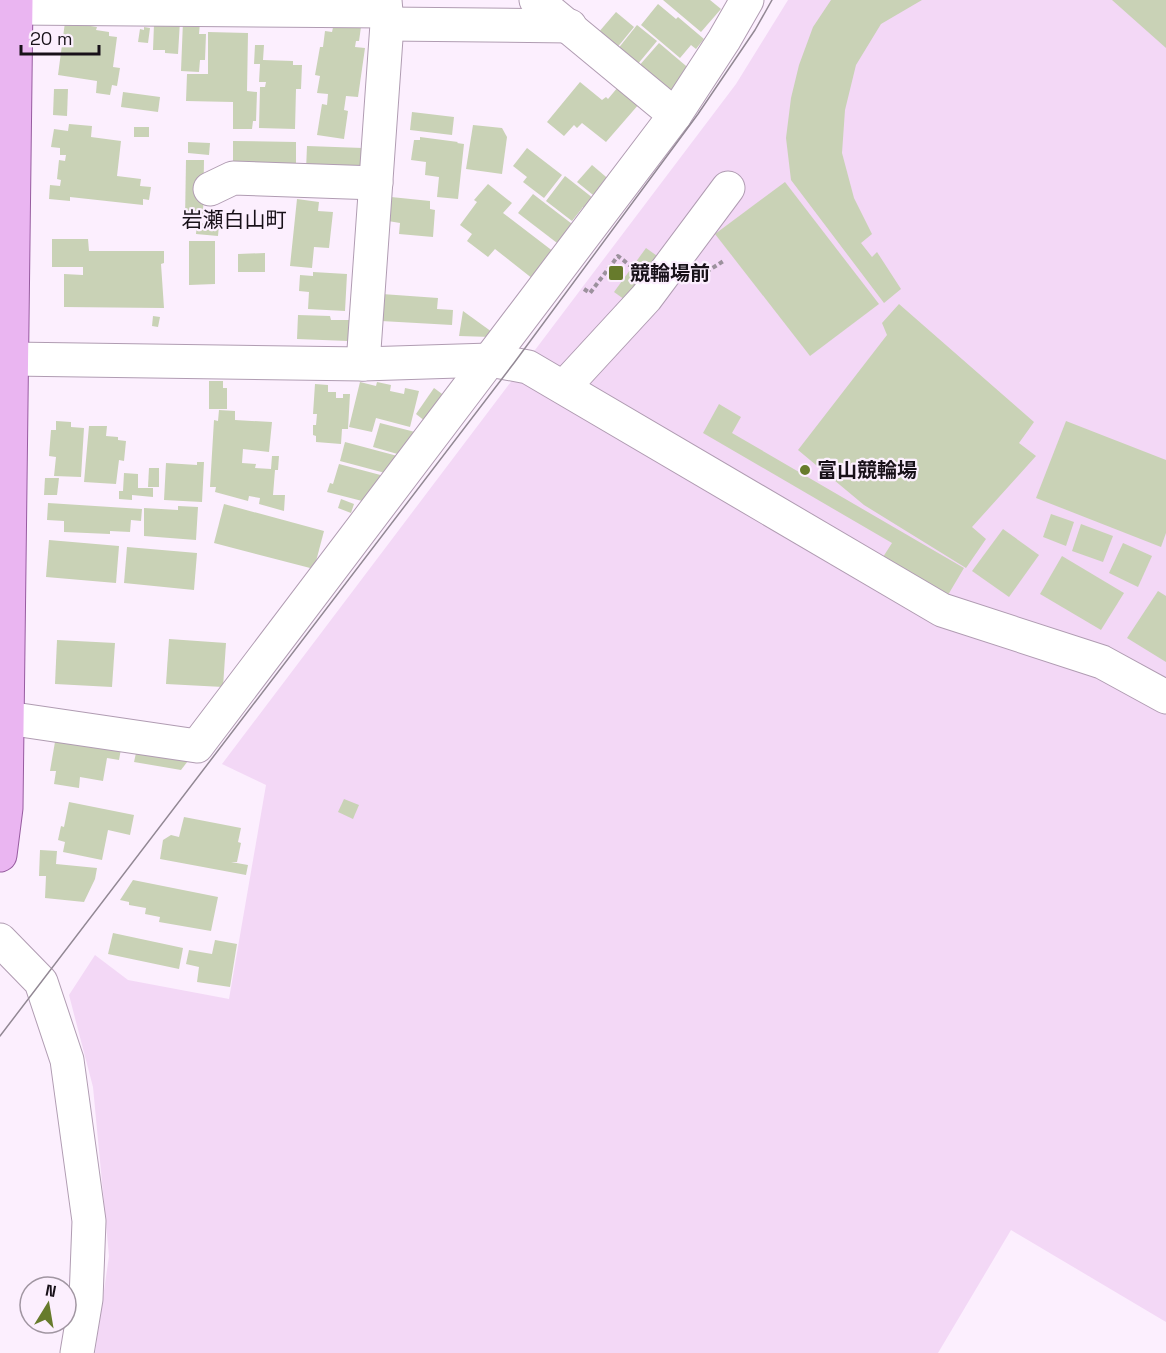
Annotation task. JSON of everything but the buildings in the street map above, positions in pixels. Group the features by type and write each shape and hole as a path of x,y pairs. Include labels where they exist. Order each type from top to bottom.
{"main road":[{"path":"0,855 6,808 2,719 11,359 16,4"}],"street":[{"path":"536,0 675,115"},
{"path":"2,719 197,746 675,115 747,0"},
{"path":"16,4 386,11 570,26"},
{"path":"363,364 386,11"},
{"path":"210,189 233,178 376,183"},
{"path":"564,387 646,298 728,188"},
{"path":"11,359 363,364 490,360 528,367 942,610 1102,662 1166,698"},
{"path":"0,940 41,982 68,1060 89,1221 86,1299 77,1353"}],"path":[{"path":"584,289 590,293 618,256 632,267"}],"shaded area":[{"name":"富山競輪場","path":"788,0 1166,0 1166,1322 1011,1230 938,1353 95,1353 109,1256 93,1087 69,995 95,955 128,980 229,999 266,785 222,764 736,84"}],"tram line":[{"path":"0,1036 514,363 698,114 755,30 772,0"}],"place":[{"name":"競輪場前","path":"616,273"},
{"name":"富山競輪場","path":"805,470"}],"district":[{"name":"岩瀬白山町","path":"234,219"}]}
